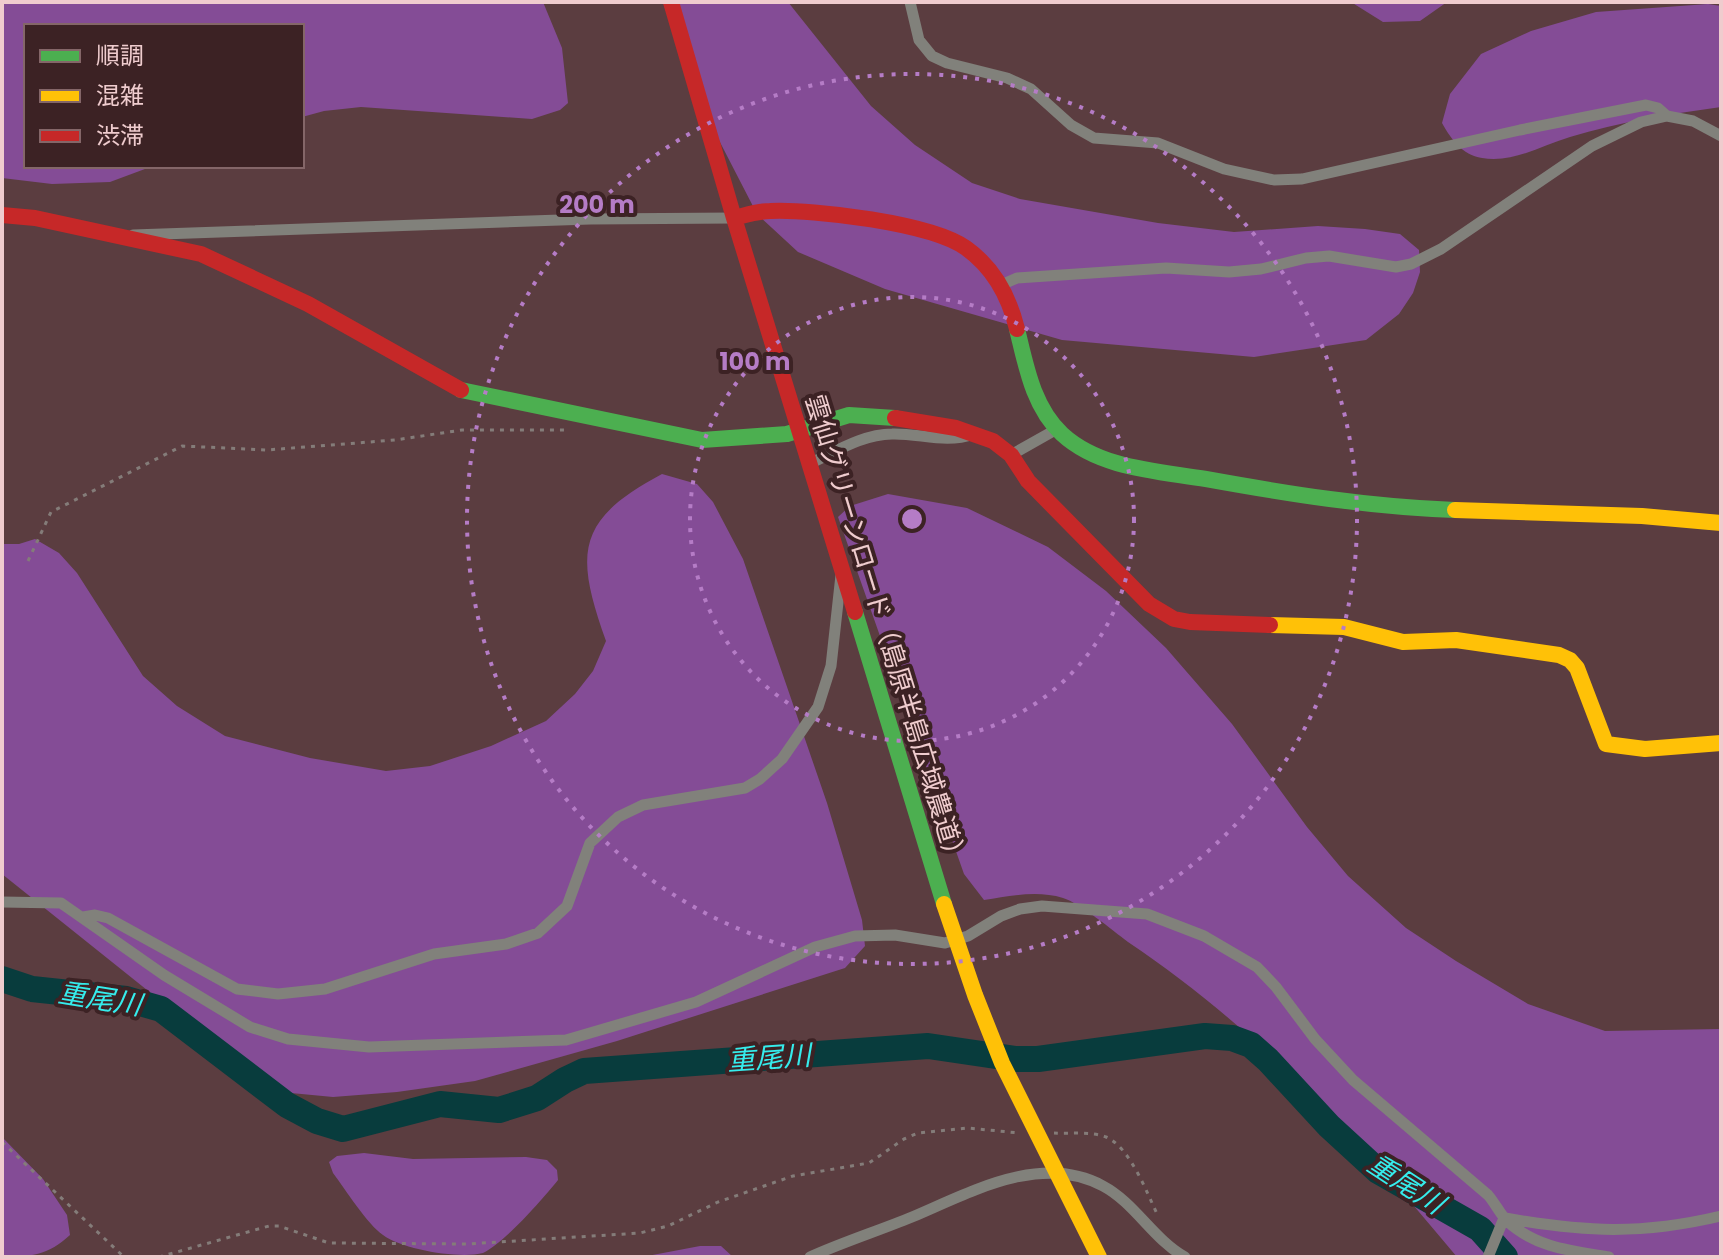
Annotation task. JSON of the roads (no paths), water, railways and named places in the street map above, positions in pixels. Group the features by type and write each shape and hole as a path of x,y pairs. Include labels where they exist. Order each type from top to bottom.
{"street":[{"path":"910,2 919,40 932,56 947,63 1007,78 1031,89 1071,125 1094,138 1158,143 1224,169 1274,180 1302,179 1646,105 1658,108 1667,116"},
{"name":"雲仙グリーンロード（島原半島広域農道）","path":"671,3 809,464 975,995 1002,1063 1099,1257"},
{"path":"1001,285 1017,278 1134,269 1229,272 1329,256 1396,267 1411,264 1441,249 1592,146 1641,122 1667,116 1693,121 1721,136"},
{"path":"121,235 590,219 734,218 766,211 911,227 966,248 983,262 1001,285 1015,318 1033,392 1057,429 1074,444 1114,462 1343,503 1631,515 1721,523"},
{"path":"2,215 35,218 201,254 308,304 460,390 702,440 787,434 849,415 877,415 956,428 993,441 1011,455 1028,481 1149,604 1174,619 1344,627 1403,642 1456,640 1559,655 1577,668 1606,744 1611,747 1639,749 1721,743"},
{"path":"1011,455 1057,429"},
{"path":"809,464 863,439 890,433 949,439 974,434"},
{"path":"83,917 95,915 108,918 237,989 278,994 325,989 434,954 506,944 538,933 567,906 590,843 618,817 643,805 745,788 782,759 818,707 831,666 842,566"},
{"path":"2,902 61,903 164,975 250,1027 288,1039 369,1047 566,1040 696,1002 815,947 855,936 895,935 945,943 968,936 1001,916 1042,906 1147,914 1204,936 1257,967 1315,1039 1353,1080 1488,1195 1504,1218 1526,1236 1548,1246 1609,1257"},
{"path":"810,1257 912,1217 975,1188 1054,1171 1103,1186 1121,1199 1168,1247 1185,1257"},
{"path":"1504,1218 1569,1229 1610,1231 1654,1229 1721,1216"},
{"path":"1489,1256 1504,1218"}],"waterway":[{"name":"重尾川","path":"2,979 32,989 126,999 161,1009 287,1105 317,1121 343,1129 440,1104 499,1110 537,1098 584,1071 928,1046 1016,1059 1038,1059 1205,1036 1232,1038 1251,1045 1268,1060 1329,1126 1378,1171 1480,1229 1505,1257"}]}
